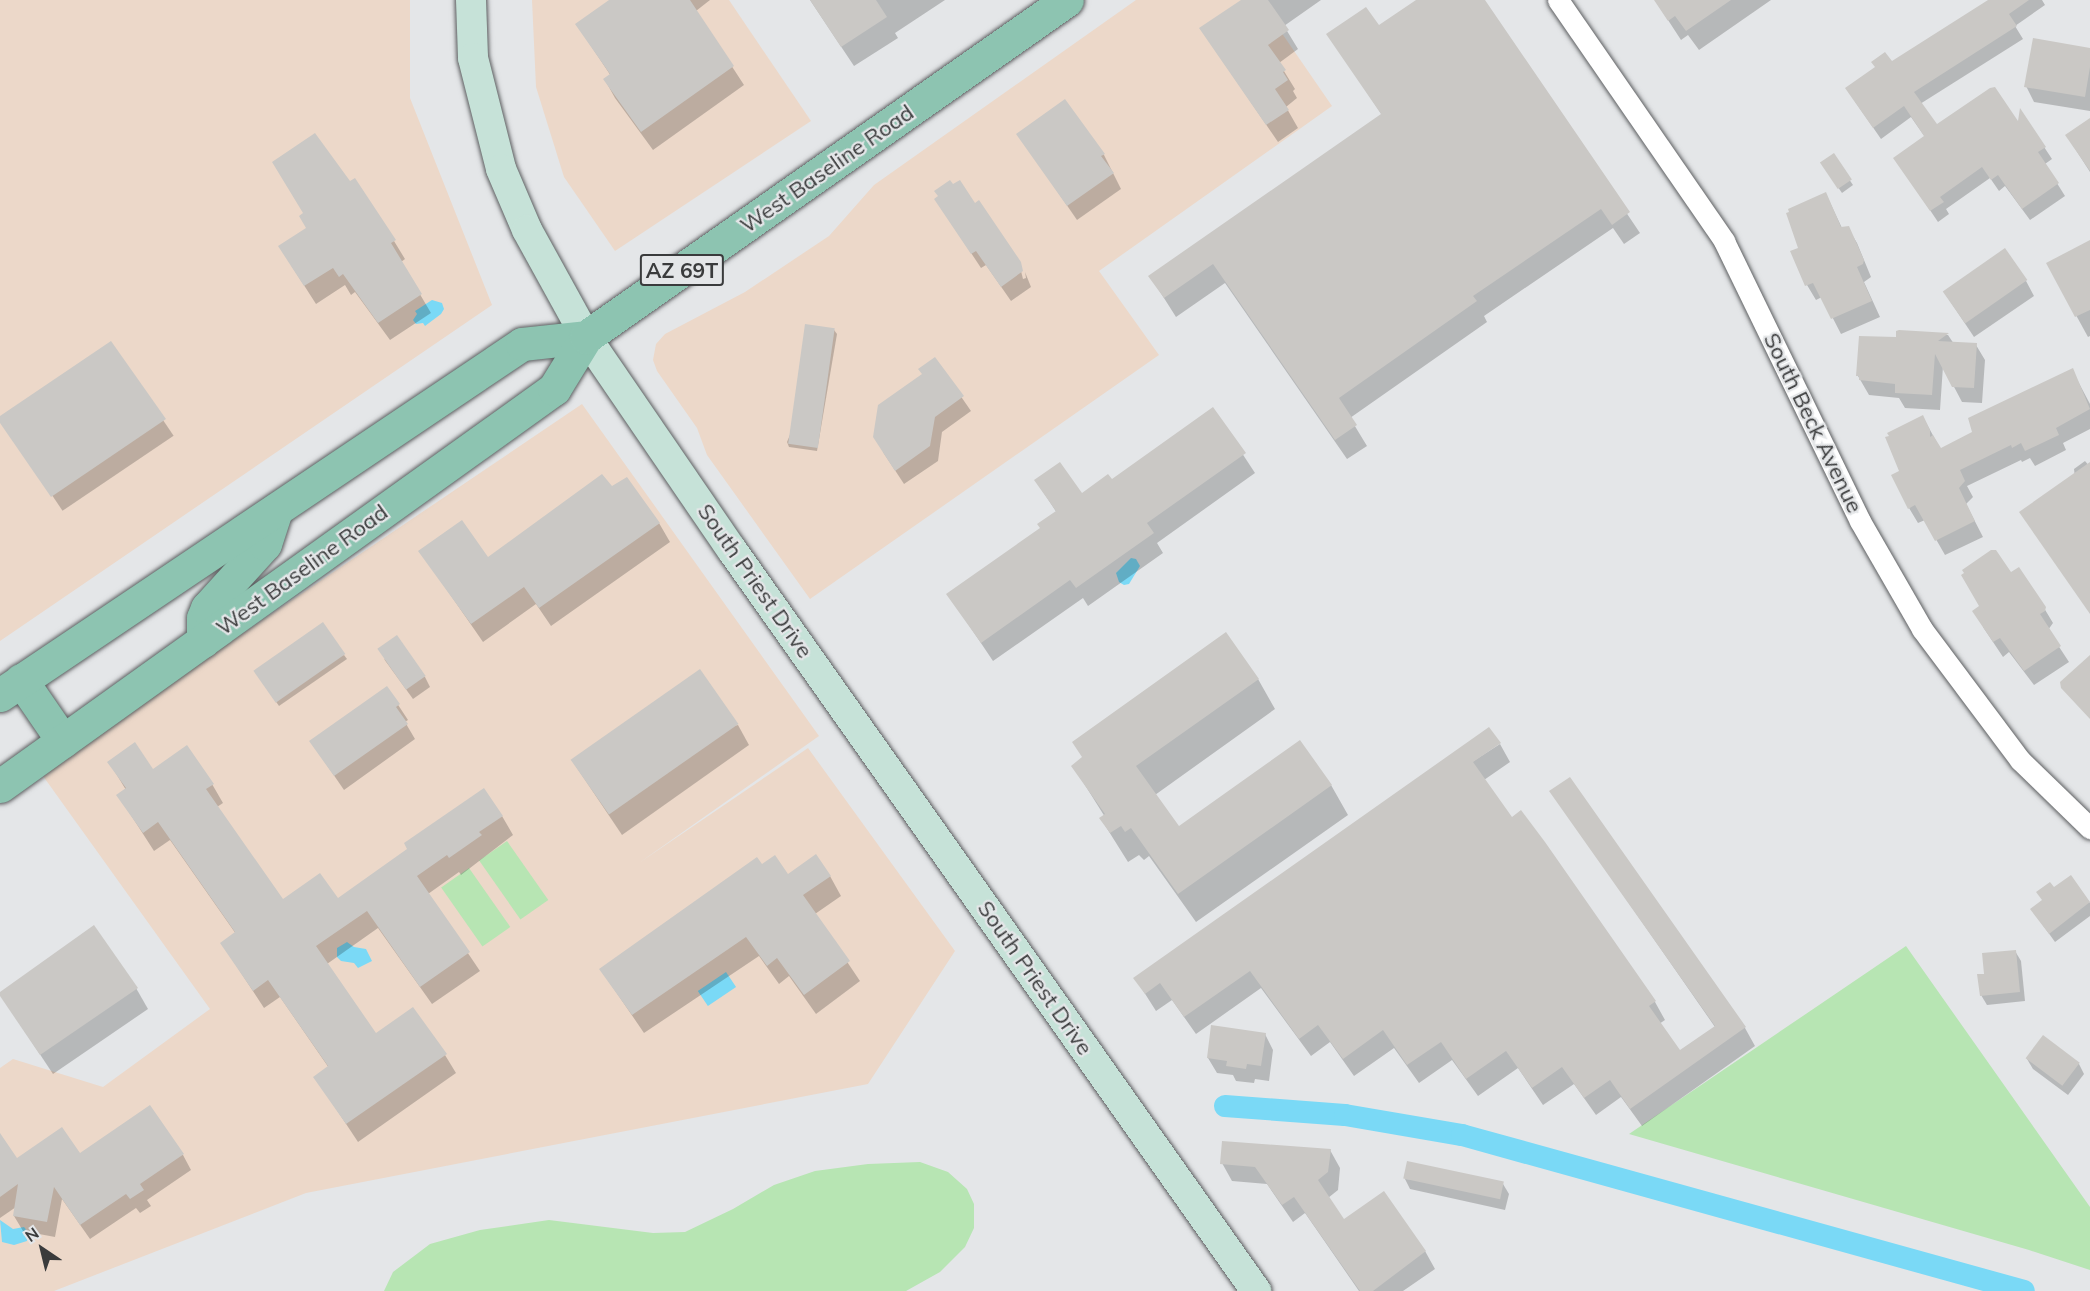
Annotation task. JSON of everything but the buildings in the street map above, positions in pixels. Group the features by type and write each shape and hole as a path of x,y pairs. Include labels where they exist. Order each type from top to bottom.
{"main road":[{"name":"West Baseline Road","path":"0,786 554,389 586,337 1067,0"},
{"name":"West Baseline Road","path":"10,687 522,344 586,337"},
{"path":"203,641 203,618 207,608 265,544 276,510"},
{"path":"10,687 63,741"}],"street":[{"name":"South Priest Drive","path":"471,0 473,58 501,169 527,231 586,337 713,522 1256,1291"},
{"name":"South Beck Avenue","path":"1558,0 1724,241 1860,521 1922,629 2020,760 2090,828"}],"shaded area":[{"path":"0,0 410,0 410,98 492,305 0,641"},
{"path":"532,0 729,0 811,121 615,251 564,177 536,87"},
{"path":"1136,0 1259,0 1332,106 1099,271 1159,355 810,599 707,455 697,428 657,371 653,360 656,344 665,334 745,292 829,236 874,185"},
{"path":"582,404 819,736 639,863 808,748 955,951 868,1084 306,1193 54,1291 0,1291 0,1068 13,1059 103,1087 210,1009 43,776 193,667"}],"green space":[{"path":"507,841 548,900 520,919 479,861"},
{"path":"469,868 510,927 482,946 441,888"},
{"path":"1906,946 2090,1207 2090,1270 2029,1250 1629,1134"},
{"path":"920,1162 948,1172 967,1189 974,1204 974,1228 965,1247 940,1272 906,1291 384,1291 393,1272 430,1244 480,1230 549,1220 653,1233 685,1232 733,1209 774,1185 815,1171 868,1164"}],"water":[{"path":"432,300 442,303 444,309 441,314 425,326 423,323 416,324 413,320 417,314 415,311"},
{"path":"1131,558 1136,559 1140,566 1129,584 1124,585 1119,582 1116,573"},
{"path":"347,942 354,947 366,949 372,961 358,968 354,963 341,961 337,957 337,948"},
{"path":"726,972 736,987 708,1006 698,991"},
{"path":"0,1220 13,1229 24,1227 29,1233 27,1241 14,1245 2,1242"}],"waterway":[{"path":"1225,1106 1345,1115 1462,1135 2024,1291"}]}
